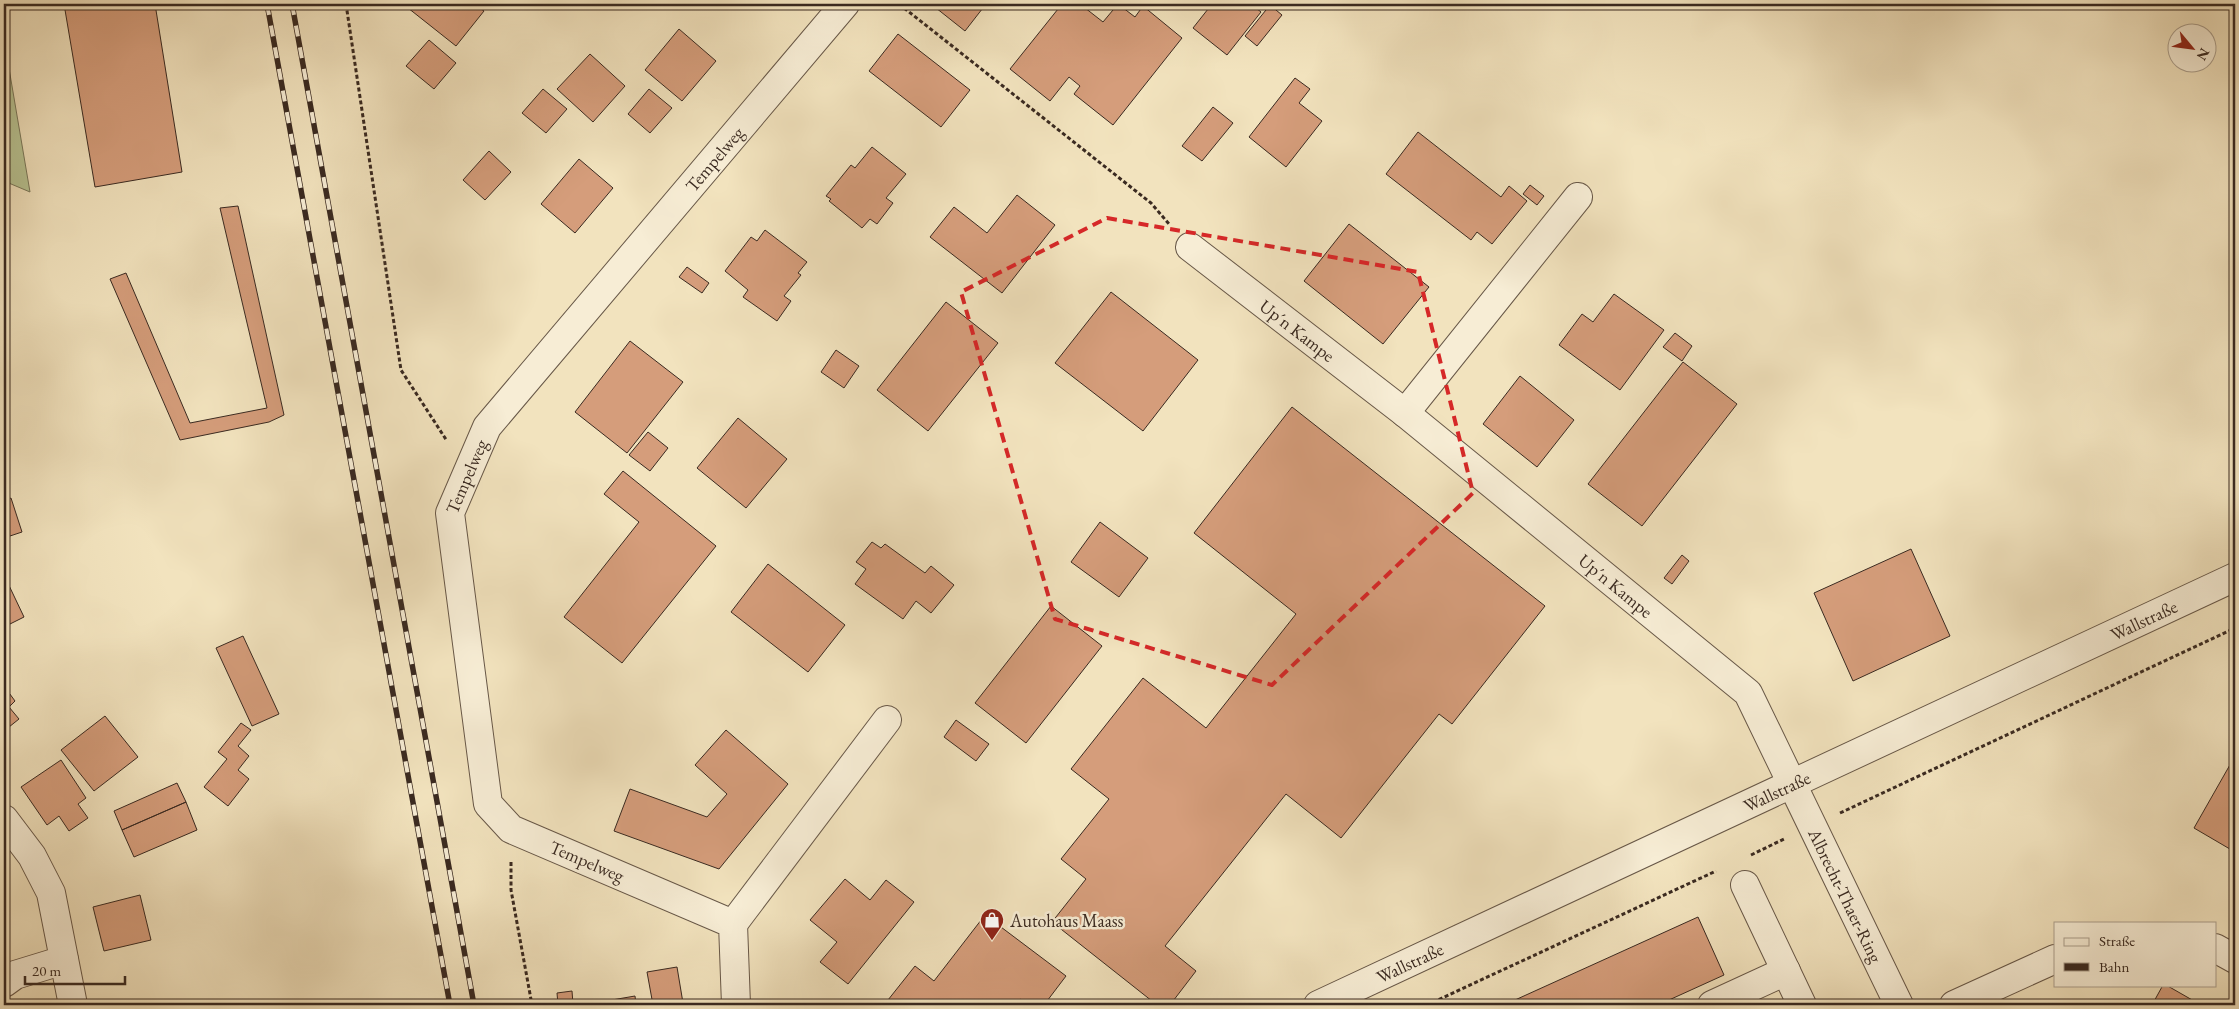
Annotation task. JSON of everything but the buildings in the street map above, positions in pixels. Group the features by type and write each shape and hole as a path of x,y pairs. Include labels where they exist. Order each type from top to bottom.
{"street":[{"name":"Tempelweg","path":"733,924 511,829 488,804 450,513 487,427 845,4"},
{"path":"1405,413 1578,197"},
{"name":"Up´n Kampe","path":"1190,247 1405,413 1748,693 1792,784"},
{"name":"Wallstraße","path":"1318,1005 2235,577"},
{"path":"736,1005 733,924 887,720"},
{"name":"Albrecht-Thaer-Ring","path":"1792,784 1899,1005"},
{"path":"4,819 32,856 51,893 73,1005"},
{"path":"1745,885 1802,1005"},
{"path":"2216,949 2235,959"},
{"path":"1954,1005 2054,959"},
{"path":"4,983 15,975 64,960"},
{"path":"1712,1005 1786,972"}],"path":[{"path":"346,4 401,370 467,473"},
{"path":"899,4 1151,203 1190,247"},
{"path":"1750,855 2235,628"},
{"path":"511,829 511,890 532,1005"},
{"path":"1427,1005 1723,868"}],"highlighted area":[{"path":"1107,218 1418,272 1473,493 1272,685 1055,619 961,292"}],"green space":[{"path":"4,39 30,192 4,181"}],"railway":[{"path":"267,4 450,1005"},
{"path":"292,4 474,1005"}],"place":[{"name":"Autohaus Maass","path":"992,941"}]}
